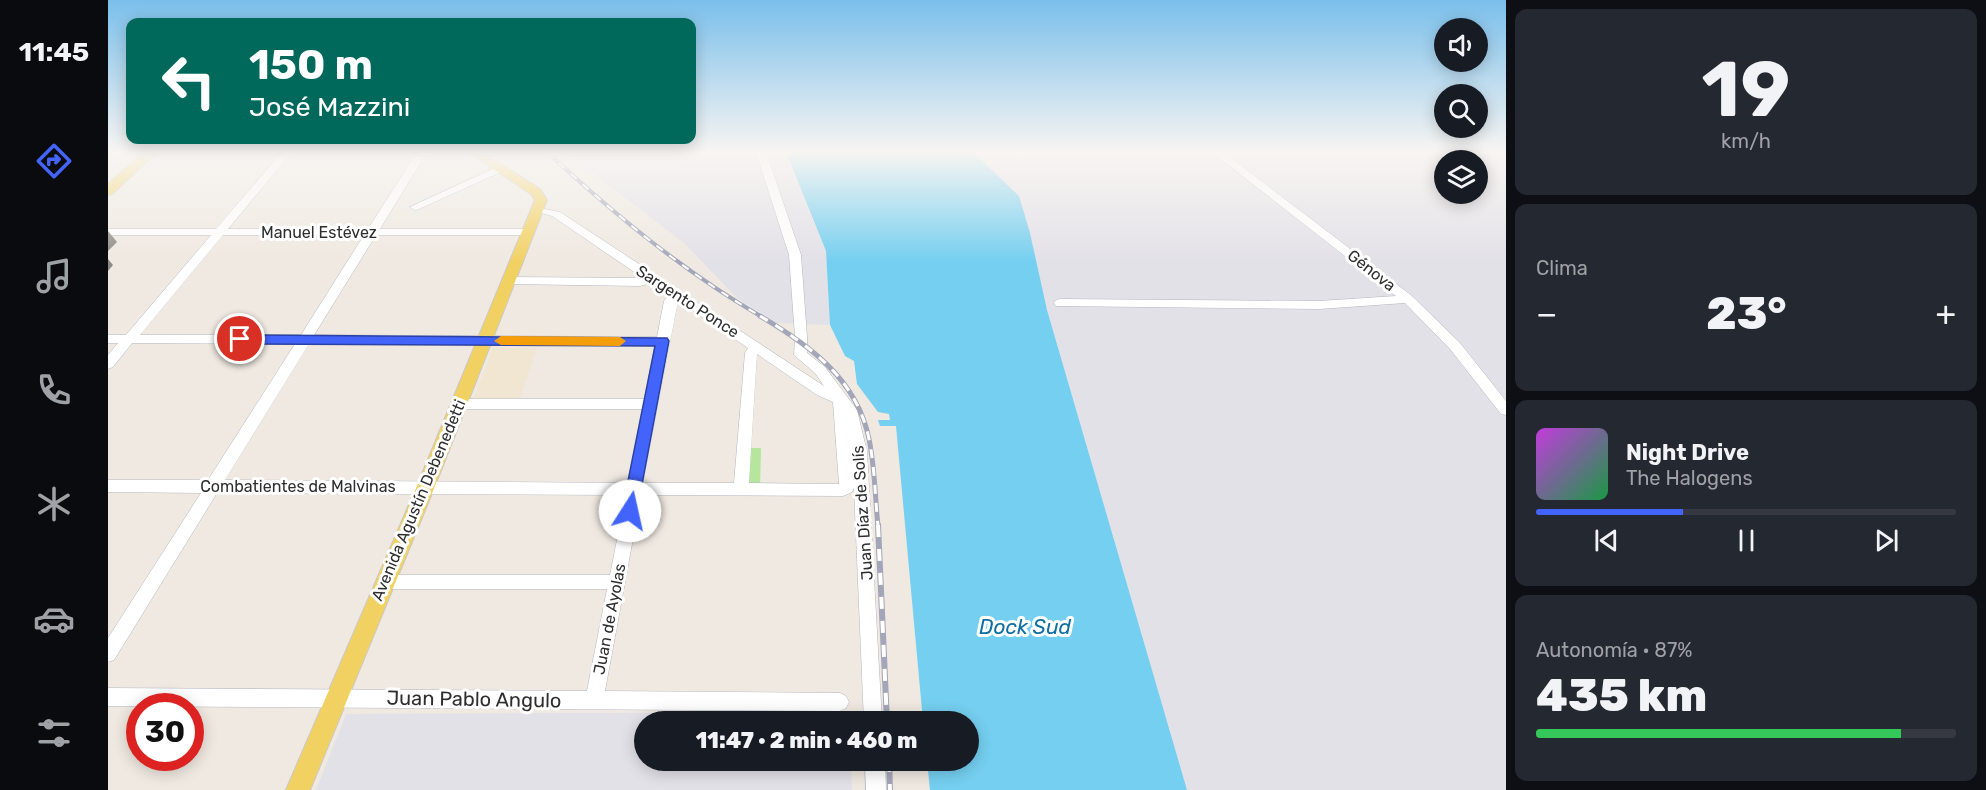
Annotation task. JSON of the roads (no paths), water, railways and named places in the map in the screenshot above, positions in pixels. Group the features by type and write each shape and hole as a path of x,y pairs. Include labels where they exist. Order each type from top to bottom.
{"main road":[{"path":"531,189 541,198 538,209"},
{"name":"Avenida Agustín Debenedetti","path":"298,790 426,486 538,209"}],"street":[{"path":"108,363 256,189"},
{"path":"108,654 400,189"},
{"path":"415,207 456,189"},
{"name":"Juan Díaz de Solís","path":"773,189 795,255 800,355 820,370 852,414 860,452 872,711"},
{"name":"Génova","path":"1266,189 1408,299 1455,345 1506,410"},
{"name":"Sargento Ponce","path":"538,209 556,214 822,391 840,399"},
{"name":"Manuel Estévez","path":"108,232 529,232"},
{"path":"508,281 640,282 655,279"},
{"name":"Juan de Ayolas","path":"594,700 670,301 678,294"},
{"path":"1060,303 1319,305 1408,299"},
{"path":"108,339 662,341"},
{"path":"741,489 751,353 756,345"},
{"name":"Combatientes de Malvinas","path":"108,486 843,490 847,488 840,399"},
{"path":"459,404 649,404"},
{"path":"384,582 617,582"},
{"name":"Juan Pablo Angulo","path":"108,697 840,702"},
{"path":"875,771 876,790"}],"water":[{"name":"Dock Sud","path":"801,189 1012,189 1019,196 1030,233 1047,310 1187,790 930,790 928,771 979,771 979,711 922,711 896,426 880,426 878,420 890,420 889,414 878,412 857,384 854,361 845,356 830,325 826,251"}],"railway":[{"path":"589,189 704,281 762,317"},
{"path":"760,316 813,352 842,381 854,399 869,439 878,526"},
{"path":"878,525 886,711"},
{"path":"889,771 890,790"}]}
